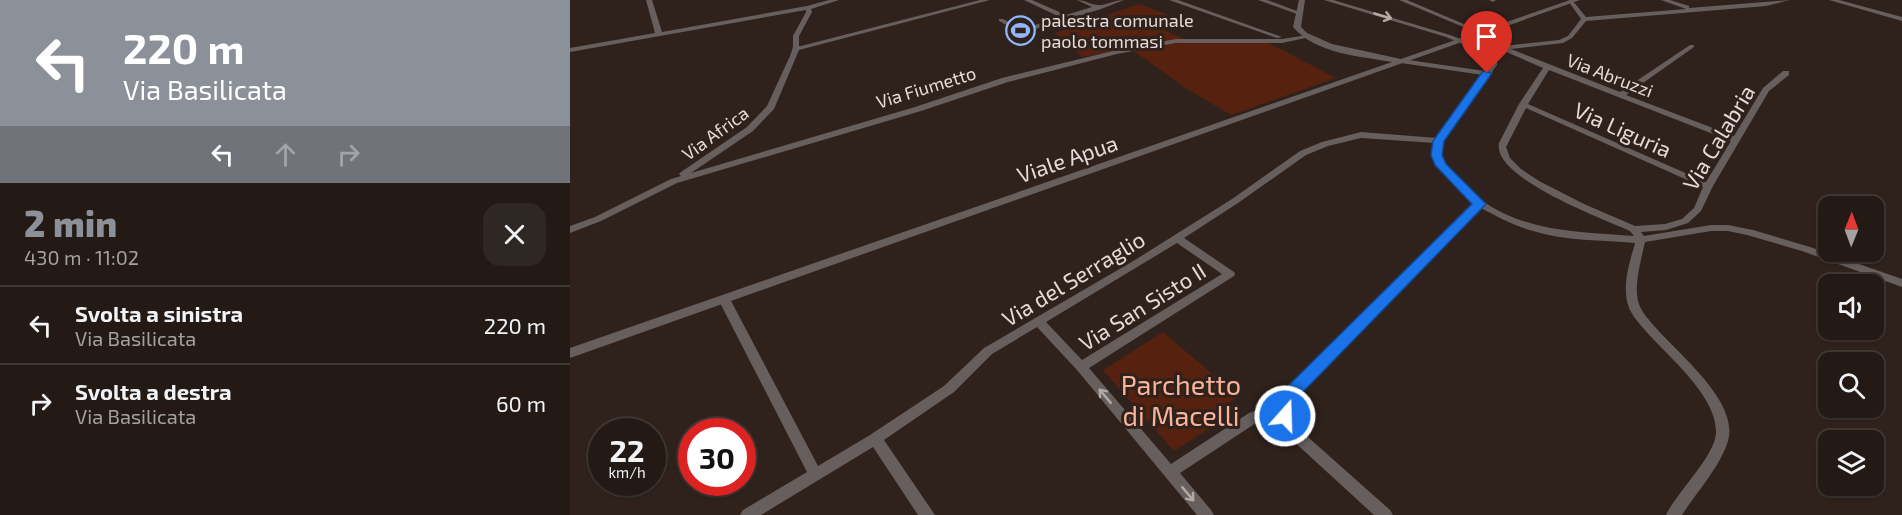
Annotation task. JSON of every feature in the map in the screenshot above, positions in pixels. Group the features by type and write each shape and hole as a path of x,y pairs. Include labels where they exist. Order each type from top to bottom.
{"street":[{"path":"649,0 659,34"},
{"path":"570,50 808,8 836,0"},
{"path":"796,47 801,48 832,41 987,0"},
{"path":"1027,0 1067,18"},
{"path":"1080,0 1099,8"},
{"path":"1001,20 1022,31 1121,0"},
{"path":"1172,0 1288,40"},
{"path":"1261,0 1299,13"},
{"path":"1302,0 1297,27 1306,37 1321,43 1401,61 1487,73"},
{"path":"1327,0 1461,40 1493,54"},
{"name":"Via Abruzzi","path":"1401,0 1547,67 1736,140"},
{"path":"1664,0 1691,8"},
{"path":"1755,0 1766,4"},
{"path":"1493,54 1502,48 1562,42 1570,37 1584,19 1691,8 1766,4 1786,0"},
{"path":"1832,0 1902,20"},
{"path":"1574,1 1584,19"},
{"name":"Viale Apua","path":"570,353 1574,1"},
{"name":"Via Africa","path":"674,181 750,129 766,114 784,80 796,47 796,36 809,12 808,8"},
{"name":"Via Fiumetto","path":"570,230 598,219 674,181 918,109 1005,80 1106,54 1191,40 1288,40 1306,37"},
{"path":"1621,95 1692,46"},
{"path":"1370,55 1425,53"},
{"path":"1493,54 1493,65 1439,141 1436,155 1440,165 1479,204 1506,218 1546,231 1637,234 1728,228 1749,232 1902,283"},
{"path":"1370,55 1376,61 1377,70"},
{"path":"1547,67 1523,104 1502,147 1504,159 1517,171 1543,187 1637,234"},
{"name":"Via Calabria","path":"1637,234 1685,221 1698,209 1708,186 1766,90 1786,73"},
{"name":"Via Liguria","path":"1523,104 1708,186"},
{"name":"Via del Serraglio","path":"748,515 875,439 949,389 988,351 1177,238 1235,201 1287,162 1313,148 1361,135 1439,141"},
{"path":"1170,472 1254,417 1284,406 1292,392 1479,204"},
{"name":"Via Calabria","path":"1685,221 1699,231"},
{"path":"1637,234 1631,288 1634,305 1645,322 1702,386 1718,409 1723,434 1713,457 1683,498 1674,515"},
{"name":"Via San Sisto II","path":"1081,367 1230,274 1177,238"},
{"path":"724,298 815,474"},
{"path":"1038,321 1081,367 1206,515"},
{"path":"1284,406 1288,425 1295,434 1385,515"},
{"path":"875,439 927,515"}],"green space":[{"path":"1139,4 1174,17 1152,25 1185,39 1082,57 1055,33"},
{"path":"1189,41 1265,41 1336,78 1231,115 1184,87 1134,51"},
{"name":"Parchetto di Macelli","path":"1163,332 1238,396 1228,404 1236,411 1174,451 1103,370"}],"place":[{"name":"palestra comunale paolo tommasi","path":"1020,30"}],"route":[{"path":"1285,416 1284,406 1288,396 1479,204 1440,165 1436,155 1439,141 1462,105 1487,73"}]}
